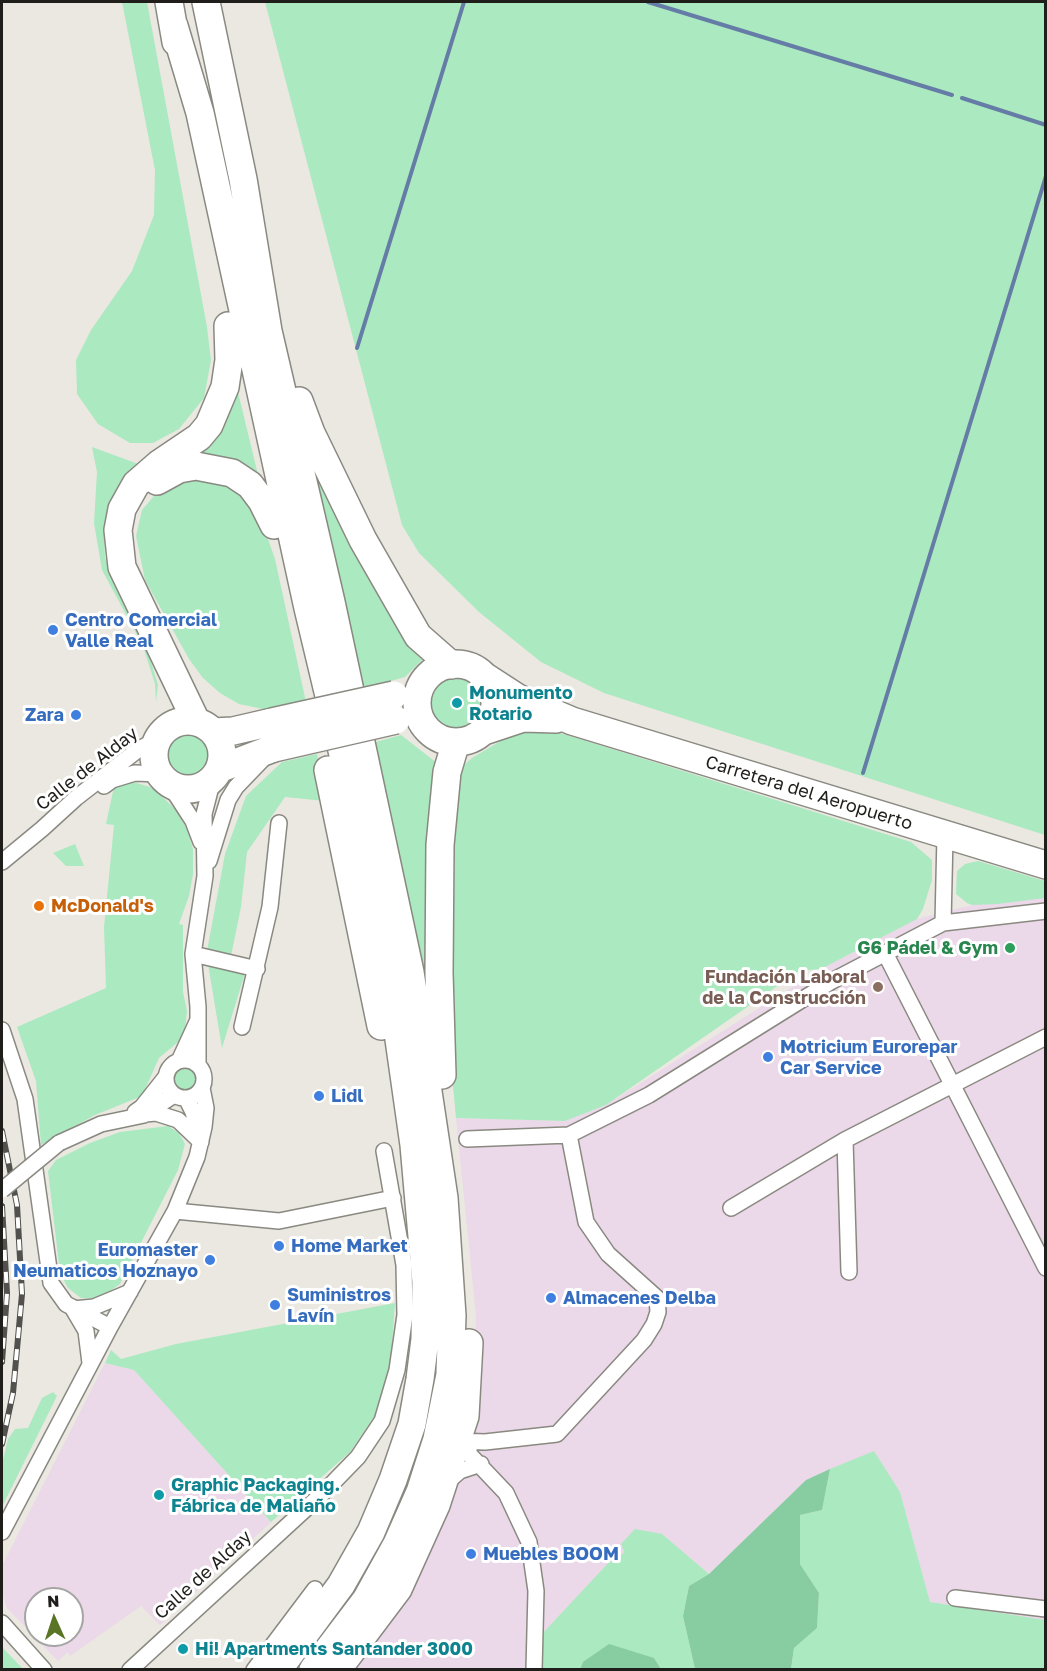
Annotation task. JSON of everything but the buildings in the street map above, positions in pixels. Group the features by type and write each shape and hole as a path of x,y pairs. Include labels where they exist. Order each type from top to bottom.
{"highway":[{"path":"206,2 243,179 268,331 331,602 411,982 444,1198 452,1316 450,1372"},
{"path":"171,14 190,137 228,326 274,525 401,1113 414,1145"},
{"path":"171,14 200,113 308,608 352,792 390,976 414,1145 426,1282 425,1339 412,1424 393,1480 371,1532 341,1585 278,1670"},
{"path":"243,179 300,401 311,433 363,540 418,636 451,665"},
{"path":"216,774 221,746 205,727 157,641 122,567 118,530 122,509 136,484 159,464 199,437 216,413 225,387 229,360 228,326"},
{"path":"118,530 131,506 150,486 179,469 196,466 232,473 250,485 262,501 274,525"},
{"path":"157,641 165,690 160,734 153,761 164,779 192,789 273,735"},
{"path":"160,734 179,721 205,727 273,735 404,712 433,673 451,665 467,666 481,674 491,686 495,702 493,718 484,731 466,741 456,742 439,738 404,712"},
{"name":"Carretera del Aeropuerto","path":"481,674 518,698 572,721 1046,865"},
{"name":"Carretera del Aeropuerto","path":"484,731 523,718 572,721"},
{"path":"337,1670 398,1588 463,1441 470,1335 441,1067 439,974 440,845 447,772 456,742"},
{"path":"313,1670 366,1600 397,1544 420,1492 437,1439 460,1335 462,1262"}],"street":[{"name":"Calle de Alday","path":"2,862 42,830 75,798 160,734"},
{"path":"2,1533 90,1363 175,1211 201,1142 206,1108 202,1088 204,1076 198,1065 199,1019 193,954 205,876 228,800 273,735"},
{"name":"Calle de Alday","path":"42,830 81,806 112,780 135,773 164,779"},
{"path":"205,876 204,814 216,774"},
{"path":"164,779 193,821 205,853"},
{"path":"242,1027 270,907 279,824"},
{"path":"943,923 945,836"},
{"path":"467,1140 569,1135 649,1095 771,1017 885,952 943,923 1046,911"},
{"path":"885,952 1046,1268"},
{"path":"193,954 257,969"},
{"path":"124,1119 142,1107 165,1078 169,1066 180,1059 199,1019"},
{"path":"2,1030 25,1099 51,1283 57,1294 73,1309 86,1331 90,1363"},
{"path":"731,1208 845,1140 1046,1037"},
{"path":"180,1059 198,1065"},
{"path":"165,1078 167,1088 180,1097 193,1112 201,1142"},
{"path":"144,1114 180,1097 198,1093 202,1088"},
{"path":"2,1190 59,1143 88,1129 144,1114 156,1113 178,1120 201,1142"},
{"path":"534,1670 536,1591 528,1542 506,1493 481,1464 469,1454 463,1441 485,1442 557,1434 644,1341 658,1312 657,1298 608,1254 586,1222 569,1135"},
{"path":"845,1140 849,1272"},
{"name":"Calle de Alday","path":"130,1670 323,1493 358,1457 382,1421 398,1370 405,1315 404,1265 384,1151"},
{"path":"175,1211 279,1221 393,1198"},
{"path":"73,1309 94,1307 130,1292"},
{"path":"73,1309 110,1327"},
{"path":"442,1486 460,1471 481,1464"},
{"path":"254,1670 315,1589"},
{"path":"955,1598 1046,1609"},
{"path":"2,1623 44,1670"}],"shaded area":[{"path":"1045,898 1045,1620 930,1602 900,1492 874,1451 806,1480 709,1574 662,1534 621,1544 624,1552 613,1564 611,1560 541,1635 540,1669 360,1669 342,1655 474,1371 476,1315 456,1118 565,1121 606,1105 821,969 917,919 972,905"},
{"path":"105,1363 134,1370 271,1522 160,1625 141,1606 84,1646 84,1587 24,1587 24,1626 7,1608 2,1593 2,1566"},
{"path":"45,1647 83,1647 70,1656 68,1652 58,1661"}],"green space":[{"path":"122,2 147,2 207,327 211,360 204,398 179,429 153,443 130,443 98,424 77,394 76,360 91,330 132,271 154,215 155,170"},
{"path":"265,2 1043,2 1046,6 1045,835 604,693 541,662 479,612 419,553 402,525"},
{"path":"237,388 260,483 182,459"},
{"path":"306,445 423,659 405,677 358,690"},
{"path":"92,447 141,465 118,494 104,531 105,557 113,582 149,655 158,685 156,702 155,684 143,646 102,570 94,523 97,472"},
{"path":"184,475 236,485 262,522 275,559 306,702 268,710 239,704 220,693 203,678 189,659 145,580 136,536 142,510 160,489"},
{"path":"456,676 466,678 475,684 481,693 483,703 481,713 475,722 466,728 456,730 446,728 437,722 431,713 429,703 431,693 437,684 446,678"},
{"path":"534,728 567,735 911,842 932,860 932,880 923,909 917,919 821,969 799,971 606,1105 565,1121 456,1118 450,1054 447,941 456,774 461,775 463,766 472,758 509,736"},
{"path":"187,733 203,739 209,755 203,771 187,777 171,771 165,755 171,739"},
{"path":"401,735 437,763 432,1022 372,743"},
{"path":"317,754 325,801 285,797 247,852 241,907 231,956 207,951 225,854 246,796 282,762"},
{"path":"130,781 153,788 175,809 187,829 193,849 193,874 189,896 179,924 183,925 183,992 187,1011 185,1030 178,1042 159,1058 142,1096 95,1115 41,1145 36,1081 17,1027 106,988 104,927 114,825 106,824 114,787"},
{"path":"75,844 84,866 66,866 53,853"},
{"path":"978,861 1045,881 1045,898 997,904 972,905 967,903 956,894 957,871 965,864"},
{"path":"208,964 245,973 222,1048"},
{"path":"180,1066 190,1066 197,1073 197,1083 190,1090 180,1090 173,1083 173,1073"},
{"path":"168,1126 179,1133 185,1144 178,1170 120,1284 100,1298 81,1298 68,1288 60,1273 48,1171 56,1160 90,1143 120,1132"},
{"path":"395,1303 390,1372 378,1411 350,1452 271,1522 134,1370 105,1363 111,1350 121,1359 176,1344"},
{"path":"53,1392 57,1396 2,1507 2,1464 8,1439 15,1429 28,1428 42,1398"},
{"path":"874,1451 900,1492 930,1602 1045,1620 1045,1669 791,1670 794,1648 817,1628 819,1593 800,1564 800,1515 822,1510 830,1469"},
{"path":"830,1469 822,1510 800,1515 800,1564 819,1593 817,1628 794,1648 791,1669 695,1669 683,1616 689,1586 709,1574 806,1480"},
{"path":"635,1529 662,1534 709,1574 689,1586 683,1616 695,1669 661,1669 654,1658 583,1662 580,1669 539,1670 541,1635 611,1560 613,1563 624,1552 621,1544"},
{"path":"609,1644 654,1658 661,1669 580,1669 583,1662"},
{"path":"2,1647 23,1669 2,1669"}],"waterway":[{"path":"357,348 464,2"},
{"path":"648,2 952,95"},
{"path":"962,98 1046,125"},
{"path":"863,773 1046,176"},
{"path":"1046,192 1046,203"}],"railway":[{"path":"2,1131 17,1205 22,1294 13,1393 2,1444"},
{"path":"2,1206 7,1293 2,1362"}],"place":[{"name":"Centro Comercial Valle Real","path":"53,630"},
{"name":"Monumento Rotario","path":"457,703"},
{"name":"Zara","path":"76,715"},
{"name":"McDonald's","path":"39,906"},
{"name":"G6 Pádel & Gym","path":"1010,948"},
{"name":"Fundación Laboral de la Construcción","path":"878,987"},
{"name":"Motricium Eurorepar Car Service","path":"768,1057"},
{"name":"Lidl","path":"319,1096"},
{"name":"Home Market","path":"279,1246"},
{"name":"Euromaster Neumaticos Hoznayo","path":"210,1260"},
{"name":"Almacenes Delba","path":"551,1298"},
{"name":"Suministros Lavín","path":"275,1305"},
{"name":"Graphic Packaging. Fábrica de Maliaño","path":"159,1495"},
{"name":"Muebles BOOM","path":"471,1554"},
{"name":"Hi! Apartments Santander 3000","path":"183,1649"}]}
